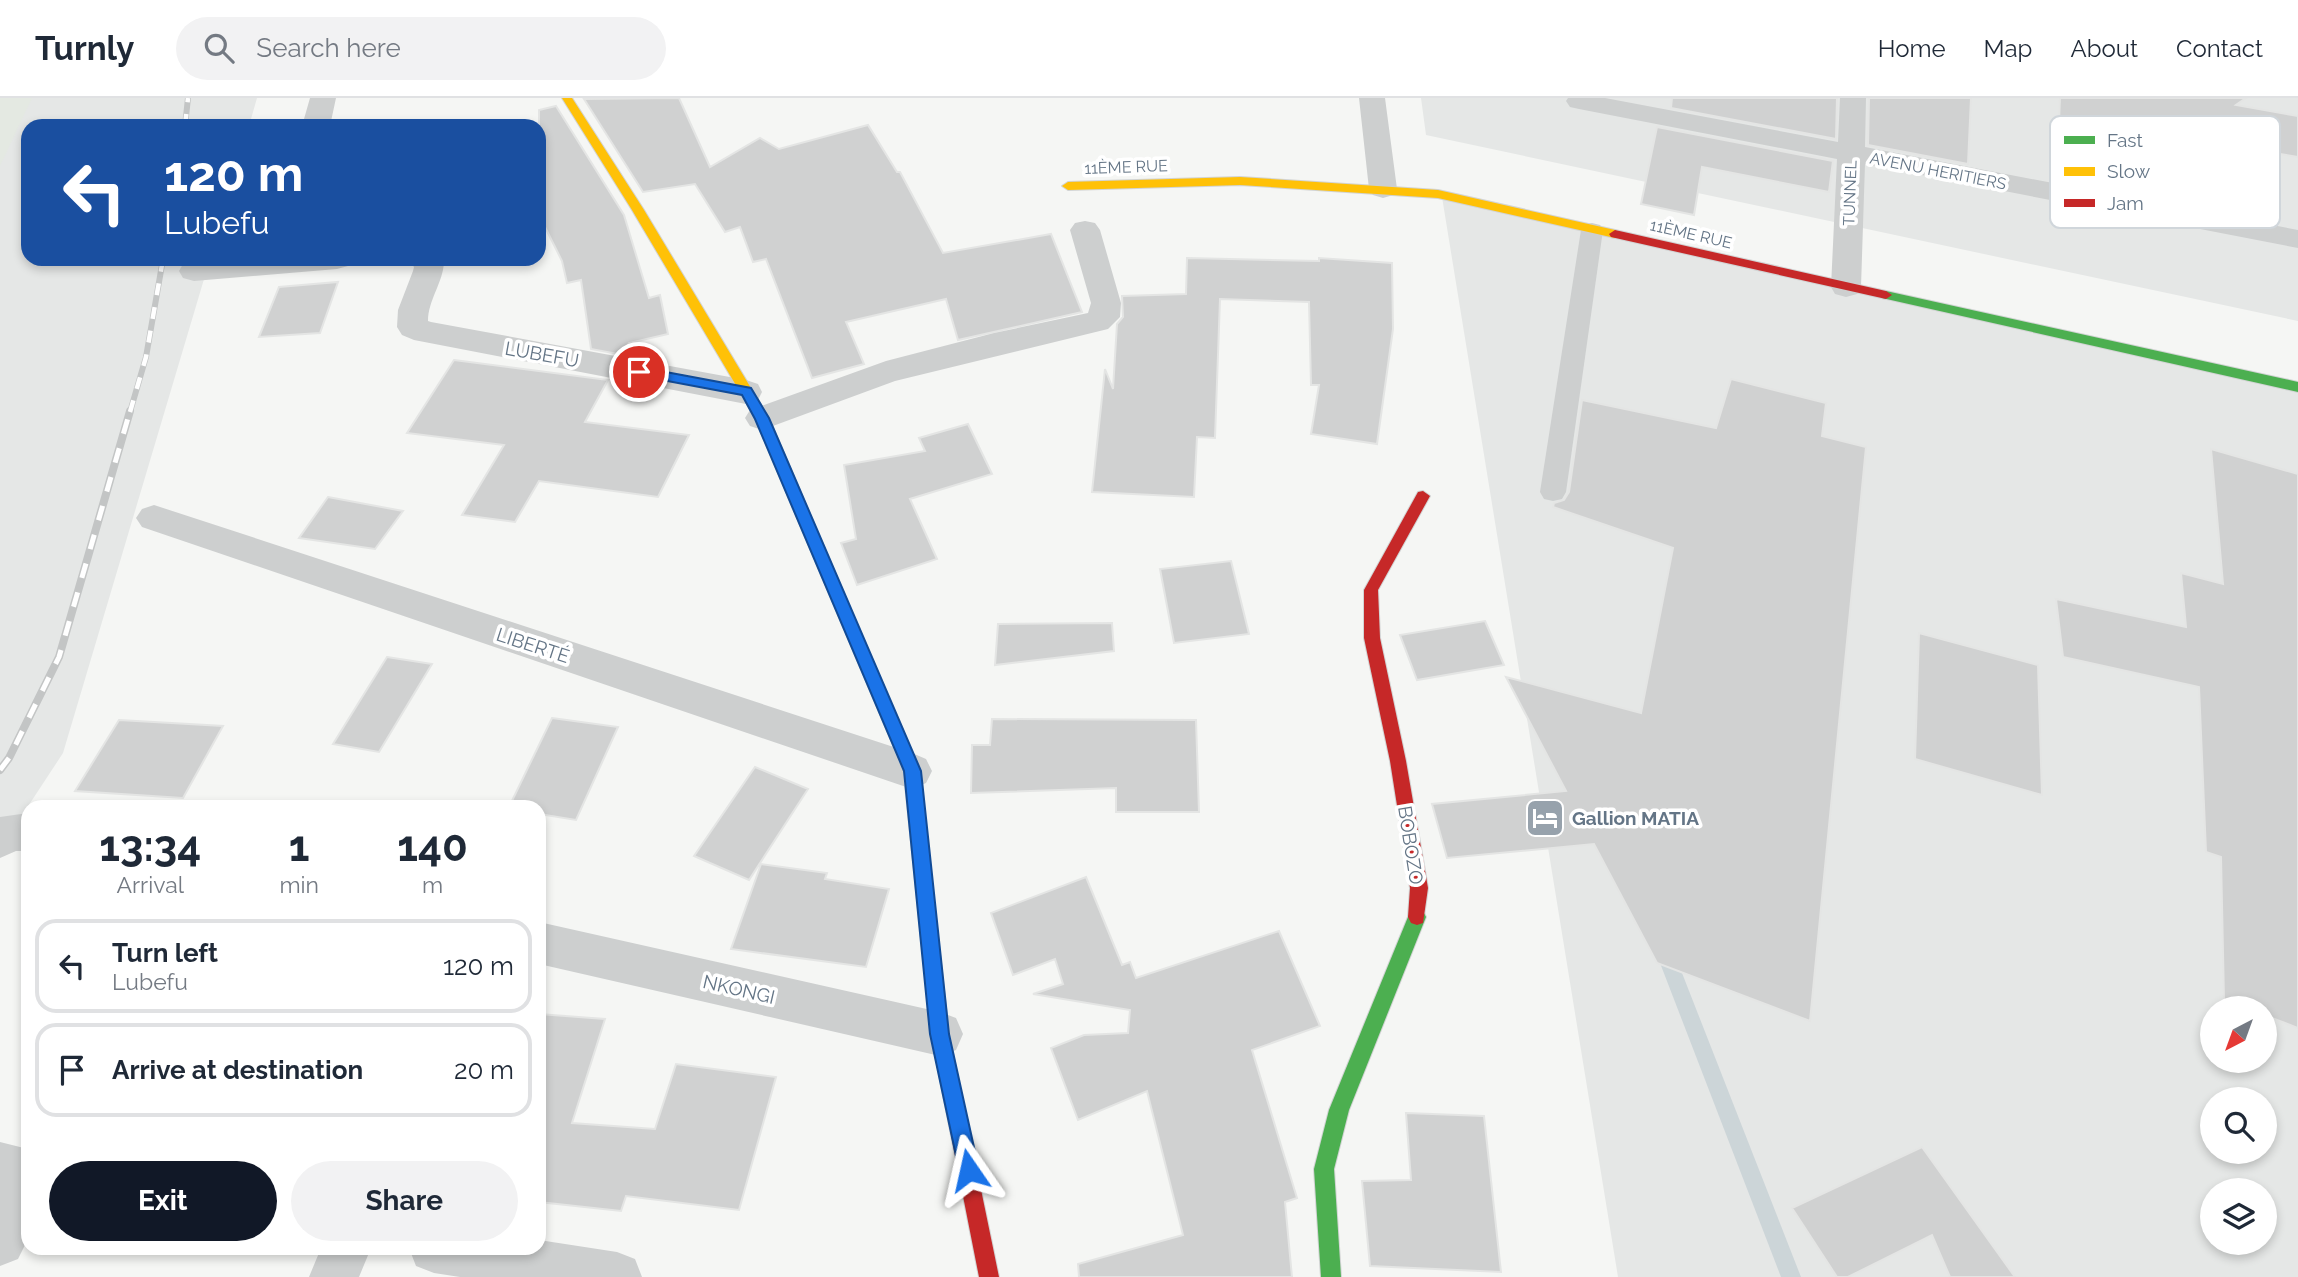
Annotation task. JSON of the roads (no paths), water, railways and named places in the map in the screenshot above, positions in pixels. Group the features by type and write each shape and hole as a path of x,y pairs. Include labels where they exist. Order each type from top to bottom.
{"street":[{"path":"318,119 323,98"},
{"path":"567,98 762,418 912,771 940,1034 989,1277"},
{"path":"1372,98 1383,190"},
{"name":"TUNNEL","path":"1846,288 1853,98"},
{"name":"AVENU HERITIERS","path":"1579,101 2050,192"},
{"name":"11ÈME RUE","path":"1068,186 1240,181 1438,194 1846,288 2298,387"},
{"name":"AVENU HERITIERS","path":"2239,228 2298,239"},
{"path":"762,418 886,372 993,344 1097,322 1104,317 1106,303 1085,230"},
{"path":"194,271 235,266"},
{"name":"LUBEFU","path":"429,266 430,274 410,314 412,327 425,332 746,391"},
{"name":"BOBOZO","path":"1331,1277 1324,1169 1339,1110 1416,924 1419,888 1398,761 1372,638 1371,590 1423,495"},
{"name":"LIBERTÉ","path":"154,519 912,771"},
{"path":"0,839 8,833 21,832"},
{"name":"NKONGI","path":"546,945 940,1034"},
{"path":"0,1166 21,1171"},
{"path":"0,1241 21,1204"},
{"path":"334,1277 343,1255"},
{"path":"478,1255 617,1277"}],"lane":[{"path":"1553,492 1592,230"}],"waterway":[{"path":"1664,950 1791,1277"}],"railway":[{"path":"186,119 188,98"},
{"path":"130,412 146,357 162,266"},
{"path":"0,770 9,758 59,657 130,411"}],"place":[{"name":"Gallion MATIA","path":"1545,818"}]}
